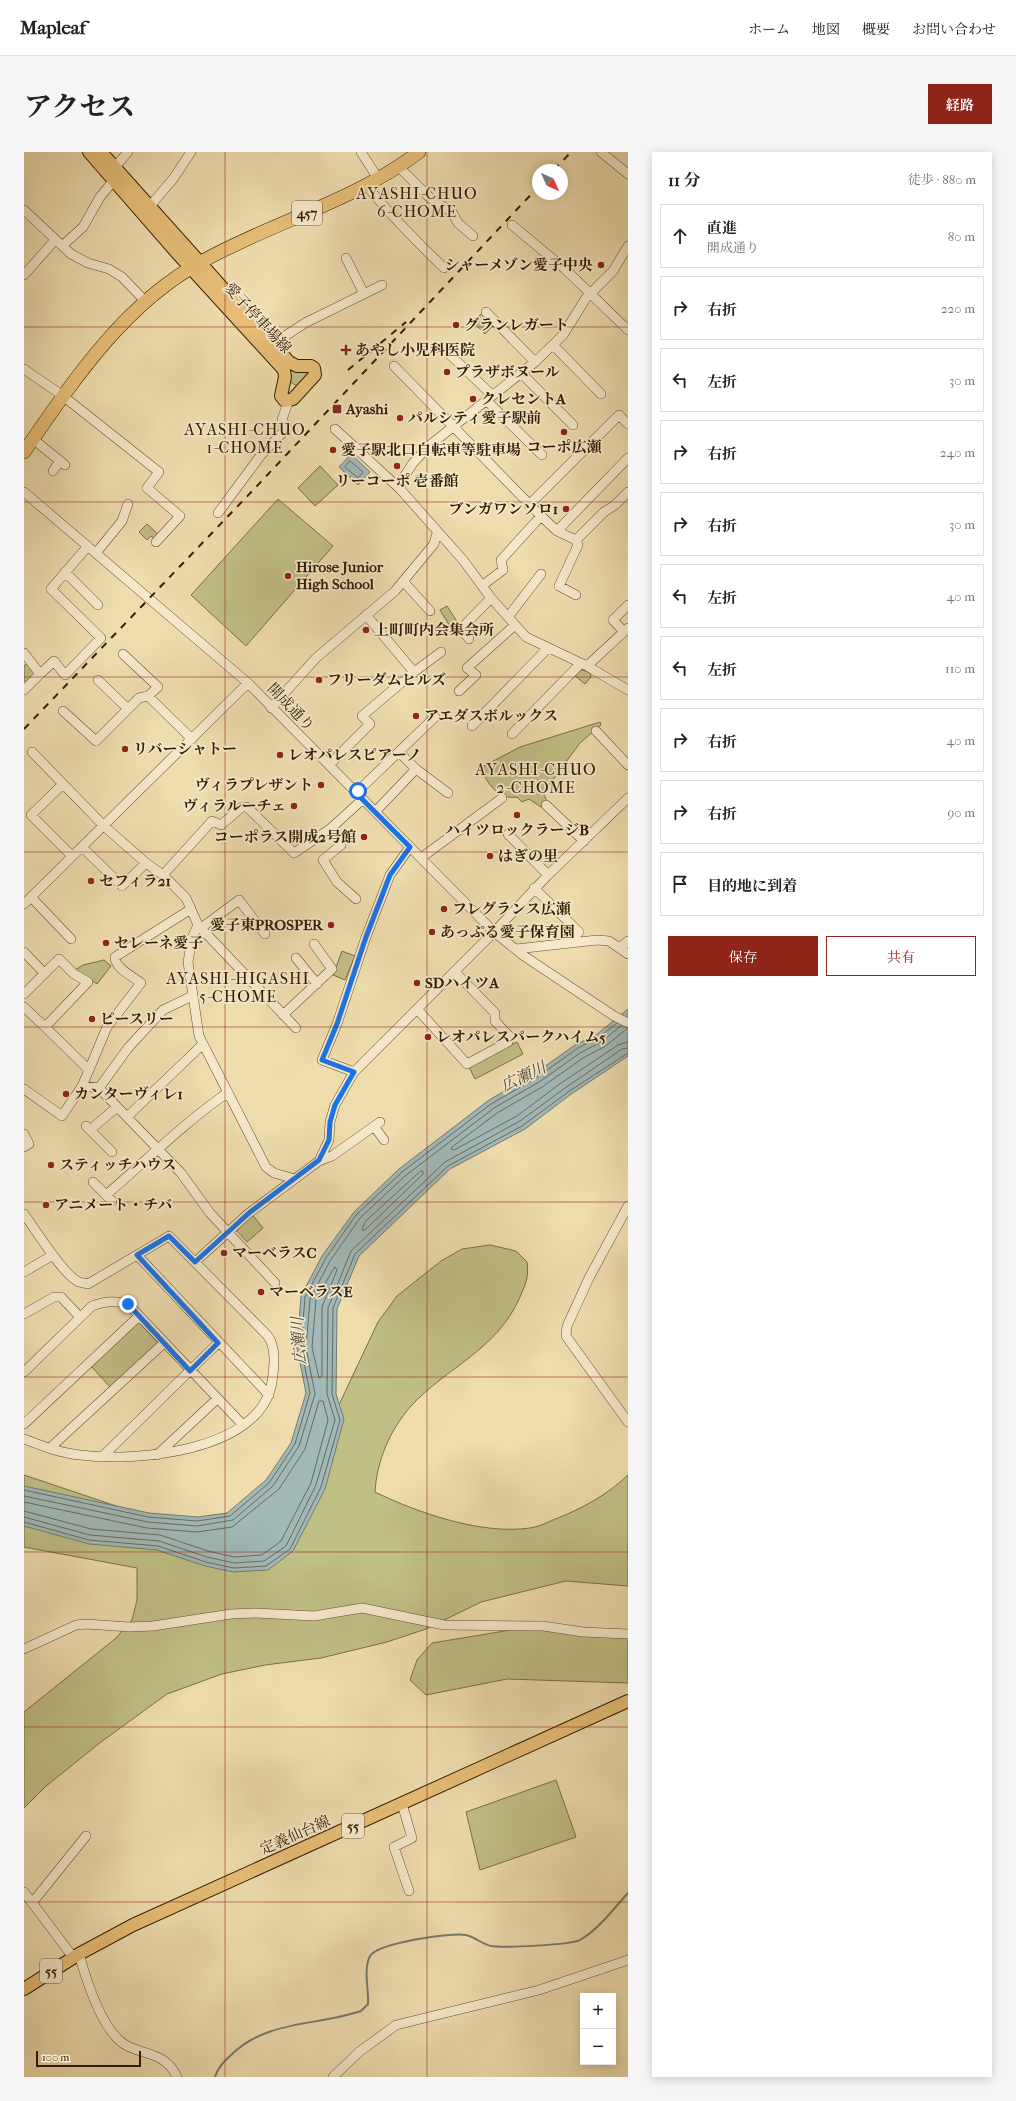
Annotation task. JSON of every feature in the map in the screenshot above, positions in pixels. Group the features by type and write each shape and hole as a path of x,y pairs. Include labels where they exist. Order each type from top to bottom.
{"highway":[{"name":"457","path":"24,452 99,348 144,301 195,265 379,180 419,152"}],"main road":[{"path":"89,152 195,265"},
{"path":"101,152 150,206 195,265"},
{"name":"愛子停車場線","path":"195,265 292,364 311,366 315,372 313,379 293,399 288,402 283,400 281,396 285,377 284,370 195,265"},
{"name":"定義仙台線","path":"24,1989 76,1956 133,1926 628,1701"}],"street":[{"path":"115,167 128,152"},
{"path":"150,206 173,179 191,152"},
{"path":"361,152 379,180"},
{"path":"601,152 628,174"},
{"path":"399,167 430,198 452,212 458,223 473,236"},
{"path":"24,275 59,243 83,227 94,206 114,180"},
{"path":"367,186 390,215 414,236 420,245 444,268"},
{"path":"24,210 71,254 88,263 109,269 122,277 144,301"},
{"path":"512,225 591,293 628,330"},
{"path":"400,489 402,480 413,463 430,445 452,426 535,362 570,327 591,293 613,271 628,246"},
{"path":"346,258 364,294"},
{"path":"273,344 305,322 382,285"},
{"path":"486,312 535,362"},
{"path":"553,345 601,394"},
{"path":"446,351 542,455"},
{"path":"394,366 556,531 576,540 578,545 559,586 576,595"},
{"path":"24,369 64,396 159,472 147,488 180,516 156,542"},
{"path":"521,373 573,425"},
{"path":"218,513 261,455 287,428 282,420 288,402"},
{"path":"529,505 619,415 628,424"},
{"path":"335,429 400,489 437,533 463,560 492,598 526,637 584,665 628,690"},
{"path":"33,439 63,463 53,471"},
{"path":"556,531 628,458"},
{"name":"開成通り","path":"24,492 248,683 271,708 494,932 516,949 585,996 628,1023"},
{"path":"576,540 604,512 615,505 628,492"},
{"path":"96,553 122,521 128,504"},
{"path":"483,585 503,570 501,560 541,516"},
{"path":"271,708 316,658 385,600 434,544 437,533"},
{"path":"24,690 54,661 65,675 101,638 51,589 88,546"},
{"path":"65,572 98,605"},
{"path":"508,617 541,574"},
{"path":"403,581 430,611"},
{"path":"469,639 458,629 492,598"},
{"path":"512,734 584,665 626,630 613,620 628,605"},
{"path":"366,615 414,672"},
{"path":"459,691 476,675 468,668 515,625"},
{"path":"472,726 548,648"},
{"path":"329,765 370,724 362,716 414,672 441,652"},
{"path":"24,653 40,674"},
{"path":"63,711 96,741 139,698 148,696 158,687 124,654"},
{"path":"98,680 128,709"},
{"path":"24,904 248,683"},
{"path":"148,696 192,739"},
{"path":"163,875 212,821 221,825 242,807 247,807 294,853 330,829 399,752 435,717"},
{"path":"596,731 628,765"},
{"path":"32,752 104,826 146,863 163,875 186,898 200,926 296,1028"},
{"path":"399,752 416,769 448,793"},
{"path":"375,812 416,769"},
{"path":"63,784 31,815 72,856"},
{"path":"421,858 502,798"},
{"path":"319,1160 329,1140 330,1122 335,1105 354,1072 455,972 534,888 628,798"},
{"path":"546,805 584,841"},
{"path":"330,829 341,845 323,860 337,882 356,899"},
{"path":"508,834 548,875"},
{"path":"82,847 122,886 146,863"},
{"path":"354,1072 322,1060 337,1024 366,937 390,875 410,847"},
{"path":"534,888 579,932 570,942"},
{"path":"31,897 71,939"},
{"path":"265,934 239,900 200,926 192,938 188,962 192,996 199,1036 266,1167 274,1173 295,1179"},
{"path":"24,1089 62,1116 82,1086 107,1027 141,983 118,966 115,962 115,957 191,909"},
{"path":"516,949 597,940 609,941 628,954"},
{"path":"620,948 628,941"},
{"path":"283,1015 332,969 314,944"},
{"path":"24,952 44,973"},
{"path":"296,958 316,984"},
{"path":"24,994 58,959 74,974 88,982 45,1027"},
{"path":"417,1009 467,1064 508,1042 509,1036 495,1021 495,1013 455,972"},
{"path":"99,1088 128,1048 164,1010 192,996"},
{"path":"24,1007 89,1070"},
{"path":"127,1117 203,1044"},
{"path":"82,1086 99,1088 160,1150 181,1173 210,1213 275,1283"},
{"path":"93,1182 109,1198 196,1115 227,1093"},
{"path":"112,1152 88,1128 117,1107"},
{"path":"195,1262 249,1213 319,1160 332,1156 377,1124 384,1140"},
{"path":"24,1134 29,1144 24,1146"},
{"path":"628,1206 589,1278 567,1326 566,1336 628,1422"},
{"path":"24,1214 53,1254 78,1282 88,1284 169,1236 270,1338 274,1364 269,1395 258,1412 243,1425 224,1436 204,1444 176,1452 157,1455 102,1457 78,1455 50,1448 24,1439"},
{"path":"24,1272 53,1254"},
{"path":"137,1255 218,1343 269,1395"},
{"path":"24,1314 54,1297 61,1297 80,1317"},
{"path":"24,1372 92,1306 114,1301 128,1304 190,1371 243,1425"},
{"path":"24,1424 139,1316"},
{"path":"50,1448 164,1343"},
{"path":"102,1457 218,1343"},
{"path":"157,1455 217,1399"},
{"path":"24,1649 76,1625 86,1624 129,1627 153,1626 231,1614 255,1613 314,1616 362,1608 444,1625 528,1625 583,1632 628,1634"},
{"path":"402,1804 412,1838 394,1847 409,1891"},
{"path":"32,1903 86,1836"},
{"path":"24,1892 76,1956 87,1985 113,2034 124,2044 159,2058 171,2067 177,2077"},
{"path":"333,2077 359,2052 396,2025 532,1992 628,1960"}],"shaded area":[{"path":"483,312 495,324 485,334 473,322"},
{"path":"288,368 307,370 310,373 298,387 288,380"},
{"path":"320,466 338,485 315,506 298,488"},
{"path":"278,499 333,546 246,646 191,595"},
{"path":"147,524 159,535 155,539 151,536 147,540 139,532"},
{"path":"447,606 458,623 451,628 440,610"},
{"path":"28,662 34,670 35,676 27,684 24,680 24,666"},
{"path":"578,670 583,670 590,673 591,677 585,684 574,675"},
{"path":"600,722 601,725 580,743 543,793 547,801 541,807 529,799 522,802 517,797 504,796 499,793 490,785 480,768 520,747"},
{"path":"342,951 355,956 345,980 333,975"},
{"path":"104,960 111,966 97,984 75,970 83,965"},
{"path":"517,1042 523,1054 475,1079 469,1067"},
{"path":"251,1213 263,1228 247,1242 237,1231"},
{"path":"490,1245 516,1251 527,1262 528,1272 520,1297 510,1315 498,1331 470,1357 425,1392 404,1415 386,1446 376,1480 375,1492 430,1514 471,1525 511,1529 530,1528 545,1524 593,1501 620,1483 628,1475 628,1586 566,1581 481,1602 426,1629 387,1642 321,1658 265,1665 222,1674 167,1694 101,1742 45,1787 24,1808 24,1712 116,1638 132,1620 137,1600 137,1568 24,1547 24,1475 155,1519 219,1525 276,1483 337,1409 378,1322 397,1296 441,1261 462,1249"},
{"path":"137,1320 158,1343 111,1388 90,1365"},
{"path":"517,1629 628,1635 628,1683 507,1679 426,1695 410,1680 417,1660 432,1643"},
{"path":"556,1780 576,1837 480,1870 466,1812"}],"water":[{"path":"351,454 370,472 358,485 339,467"},
{"name":"広瀬川","path":"628,1009 628,1056 570,1095 525,1129 450,1169 359,1256 337,1309 336,1394 344,1419 325,1489 293,1551 268,1570 233,1572 205,1566 157,1550 89,1544 24,1526 24,1486 149,1513 198,1517 227,1513 266,1480 291,1443 306,1393 297,1348 301,1296 322,1256 354,1212 399,1169 489,1100 534,1074 575,1045 596,1035"}],"waterway":[{"path":"215,2077 220,2067 231,2055 260,2035 361,2011 368,2004 368,1961 370,1956 376,1951 400,1943 446,1935 466,1935 488,1945 498,1947 537,1946 574,1942 580,1940 594,1930 628,1893"}],"railway":[{"path":"560,164 571,152"},
{"path":"24,729 257,486 532,193"},
{"path":"348,370 406,322"}],"place":[{"name":"シャーメゾン愛子中央","path":"601,265"},
{"name":"グランレガート","path":"456,325"},
{"name":"あやし小児科医院","path":"346,350"},
{"name":"プラザボヌール","path":"447,372"},
{"name":"クレセントA","path":"473,399"},
{"name":"Ayashi","path":"337,409"},
{"name":"パルシティ愛子駅前","path":"400,418"},
{"name":"コーポ広瀬","path":"564,432"},
{"name":"愛子駅北口自転車等駐車場","path":"333,450"},
{"name":"リーコーポ 壱番館","path":"397,466"},
{"name":"ブンガワンソロ1","path":"566,509"},
{"name":"Hirose Junior High School","path":"288,576"},
{"name":"上町町内会集会所","path":"366,630"},
{"name":"フリーダムヒルズ","path":"319,680"},
{"name":"アエダスボルックス","path":"416,716"},
{"name":"リバーシャトー","path":"125,749"},
{"name":"レオパレスピアーノ","path":"280,755"},
{"name":"ヴィラプレザント","path":"321,785"},
{"name":"ヴィラルーチェ","path":"294,806"},
{"name":"ハイツロックラージB","path":"517,815"},
{"name":"コーポラス開成2号館","path":"364,837"},
{"name":"はぎの里","path":"490,856"},
{"name":"セフィラ21","path":"91,881"},
{"name":"フレグランス広瀬","path":"444,909"},
{"name":"愛子東PROSPER","path":"331,925"},
{"name":"あっぷる愛子保育園","path":"432,932"},
{"name":"セレーネ愛子","path":"106,943"},
{"name":"SDハイツA","path":"417,983"},
{"name":"ピースリー","path":"92,1019"},
{"name":"レオパレスパークハイム5","path":"428,1037"},
{"name":"カンターヴィレ1","path":"66,1094"},
{"name":"スティッチハウス","path":"51,1165"},
{"name":"アニメート・チバ","path":"46,1205"},
{"name":"マーベラスC","path":"224,1253"},
{"name":"マーベラスE","path":"261,1292"}],"district":[{"name":"AYASHI-CHUO 6-CHOME","path":"417,202"},
{"name":"AYASHI-CHUO 1-CHOME","path":"245,438"},
{"name":"AYASHI-CHUO 2-CHOME","path":"536,778"},
{"name":"AYASHI-HIGASHI 5-CHOME","path":"238,987"}],"route":[{"path":"128,1304 190,1371 218,1343 137,1255 169,1236 195,1262 249,1213 307,1171 325,1152 329,1140 330,1122 335,1105 354,1072 322,1060 337,1024 366,937 390,875 410,847 356,793 358,791"}]}
